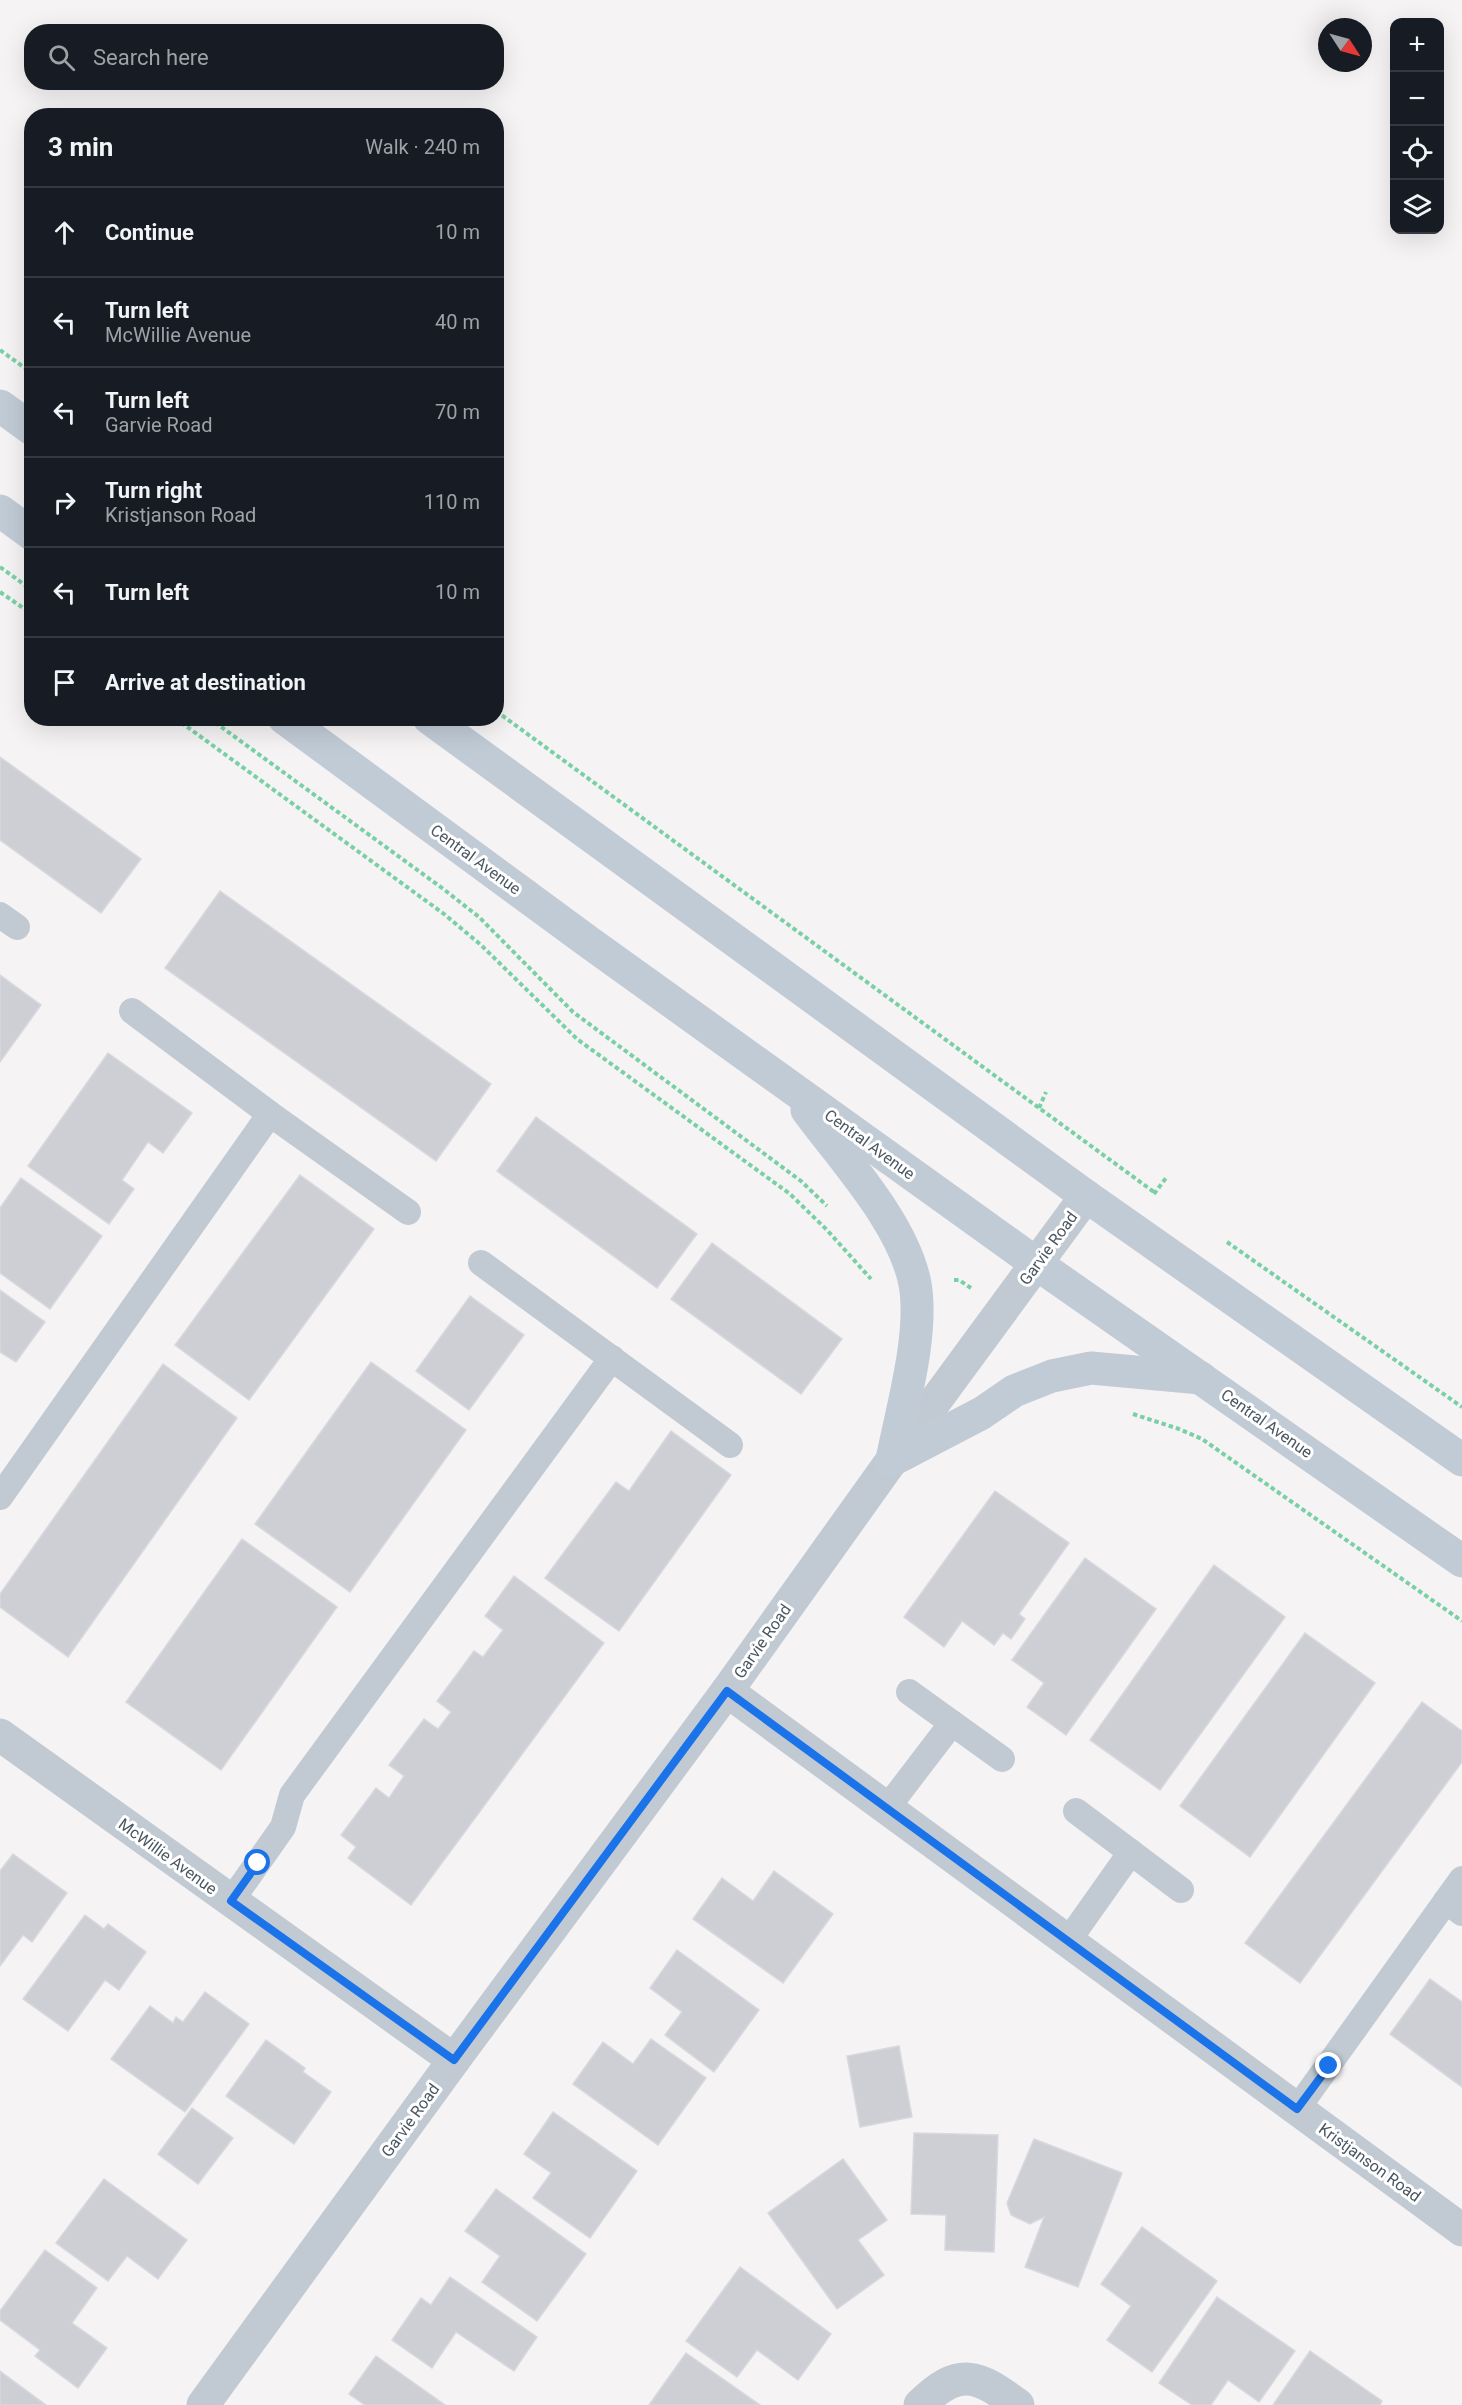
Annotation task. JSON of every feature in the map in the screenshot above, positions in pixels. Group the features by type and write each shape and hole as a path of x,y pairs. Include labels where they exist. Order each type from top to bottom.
{"main road":[{"path":"0,406 24,423"},
{"path":"0,511 24,528"},
{"name":"Central Avenue","path":"295,726 1037,1264 1462,1561"},
{"path":"440,726 1086,1196 1462,1460"},
{"path":"788,1085 880,1208 901,1240 915,1284 916,1334 892,1460"},
{"path":"892,1460 982,1413 1014,1391 1052,1376 1091,1368 1203,1378"}],"street":[{"name":"Garvie Road","path":"203,2405 727,1691 892,1460 1086,1196"},
{"name":"Kristjanson Road","path":"727,1691 1462,2230"},
{"name":"McWillie Avenue","path":"0,1735 454,2060"},
{"path":"920,2405 936,2389 962,2378 993,2385 1018,2405"}],"lane":[{"path":"132,1011 270,1114 408,1212"},
{"path":"0,1497 270,1114"},
{"path":"481,1263 730,1444"},
{"path":"231,1901 284,1827 292,1795 612,1358"},
{"path":"909,1692 1002,1759"},
{"path":"887,1808 952,1723"},
{"path":"1076,1810 1181,1890"},
{"path":"1068,1941 1131,1852"},
{"path":"1297,2109 1454,1907 1462,1879"}],"path":[{"path":"0,350 24,367"},
{"path":"0,567 24,584"},
{"path":"0,592 24,608"},
{"path":"504,717 1165,1199"},
{"path":"186,726 444,914 481,945 577,1039 790,1194 827,1230 873,1282"},
{"path":"219,726 470,910 502,939 573,1012 801,1181 832,1210"},
{"path":"1222,1239 1462,1407"},
{"path":"1126,1412 1202,1439 1462,1620"}],"building":[{"path":"0,757 141,859 101,913 0,840"},
{"path":"220,891 491,1084 436,1161 165,968"},
{"path":"0,975 41,1005 0,1062"},
{"path":"108,1053 192,1113 163,1153 148,1142 122,1180 134,1189 109,1224 28,1166"},
{"path":"536,1117 697,1234 657,1288 497,1171"},
{"path":"300,1175 374,1229 249,1400 175,1345"},
{"path":"21,1178 102,1236 50,1309 0,1273 0,1208"},
{"path":"712,1243 842,1339 801,1394 671,1299"},
{"path":"0,1290 45,1322 16,1362 0,1352"},
{"path":"470,1296 524,1335 469,1410 416,1371"},
{"path":"371,1362 466,1430 350,1592 255,1524"},
{"path":"163,1364 237,1418 68,1657 0,1607 0,1594"},
{"path":"671,1431 731,1475 619,1631 545,1578 616,1482 629,1491"},
{"path":"995,1491 1069,1543 1019,1614 1025,1619 1011,1639 1003,1633 994,1645 962,1621 944,1647 904,1617"},
{"path":"242,1539 337,1607 221,1770 126,1702"},
{"path":"1085,1558 1156,1609 1066,1735 1027,1707 1044,1683 1012,1660"},
{"path":"1214,1565 1285,1617 1160,1790 1090,1740"},
{"path":"514,1576 604,1643 411,1905 348,1858 356,1847 341,1835 376,1788 389,1798 404,1776 389,1765 424,1719 438,1729 451,1712 437,1701 474,1651 483,1657 503,1630 485,1616"},
{"path":"1305,1633 1375,1683 1250,1857 1180,1806"},
{"path":"1422,1702 1462,1731 1462,1762 1300,1983 1245,1943"},
{"path":"13,1854 67,1893 32,1942 23,1935 0,1966 0,1871"},
{"path":"774,1871 833,1914 783,1983 693,1919 722,1878 753,1901"},
{"path":"85,1915 104,1929 108,1924 146,1952 119,1990 105,1980 68,2031 23,1999"},
{"path":"677,1950 759,2010 714,2072 665,2035 682,2012 650,1988"},
{"path":"1430,1979 1462,2002 1462,2087 1390,2034"},
{"path":"205,1992 249,2024 185,2112 111,2059 150,2006 173,2023 176,2017 183,2022"},
{"path":"651,2039 706,2078 658,2145 573,2084 603,2042 633,2064"},
{"path":"266,2040 305,2068 303,2072 331,2092 294,2144 226,2096"},
{"path":"899,2046 912,2117 860,2127 847,2056"},
{"path":"192,2108 233,2138 198,2184 158,2154"},
{"path":"553,2112 637,2171 590,2238 533,2198 551,2173 524,2154"},
{"path":"914,2133 998,2135 994,2252 945,2250 946,2215 911,2214"},
{"path":"1034,2139 1122,2173 1078,2287 1025,2267 1044,2217 1030,2224 1011,2215 1007,2203"},
{"path":"843,2159 887,2220 858,2240 884,2275 837,2309 768,2213"},
{"path":"104,2179 187,2240 158,2279 127,2256 108,2281 56,2243"},
{"path":"496,2189 586,2254 537,2321 482,2282 500,2256 465,2231"},
{"path":"1142,2227 1217,2281 1152,2372 1107,2340 1131,2306 1101,2284"},
{"path":"45,2250 97,2288 72,2323 107,2348 78,2388 35,2356 40,2350 0,2320 0,2311"},
{"path":"740,2267 831,2334 798,2380 757,2350 737,2377 686,2341"},
{"path":"450,2277 537,2337 514,2371 456,2332 432,2368 392,2340 421,2298 431,2305"},
{"path":"1217,2297 1295,2351 1259,2402 1228,2380 1211,2405 1192,2405 1159,2383"},
{"path":"1310,2351 1382,2401 1380,2405 1273,2405"},
{"path":"686,2353 760,2405 649,2405"},
{"path":"376,2356 445,2405 365,2405 349,2394"},
{"path":"0,2371 46,2405 0,2405"}],"route":[{"path":"258,1863 231,1901 454,2060 727,1691 1297,2109 1329,2066"}]}
